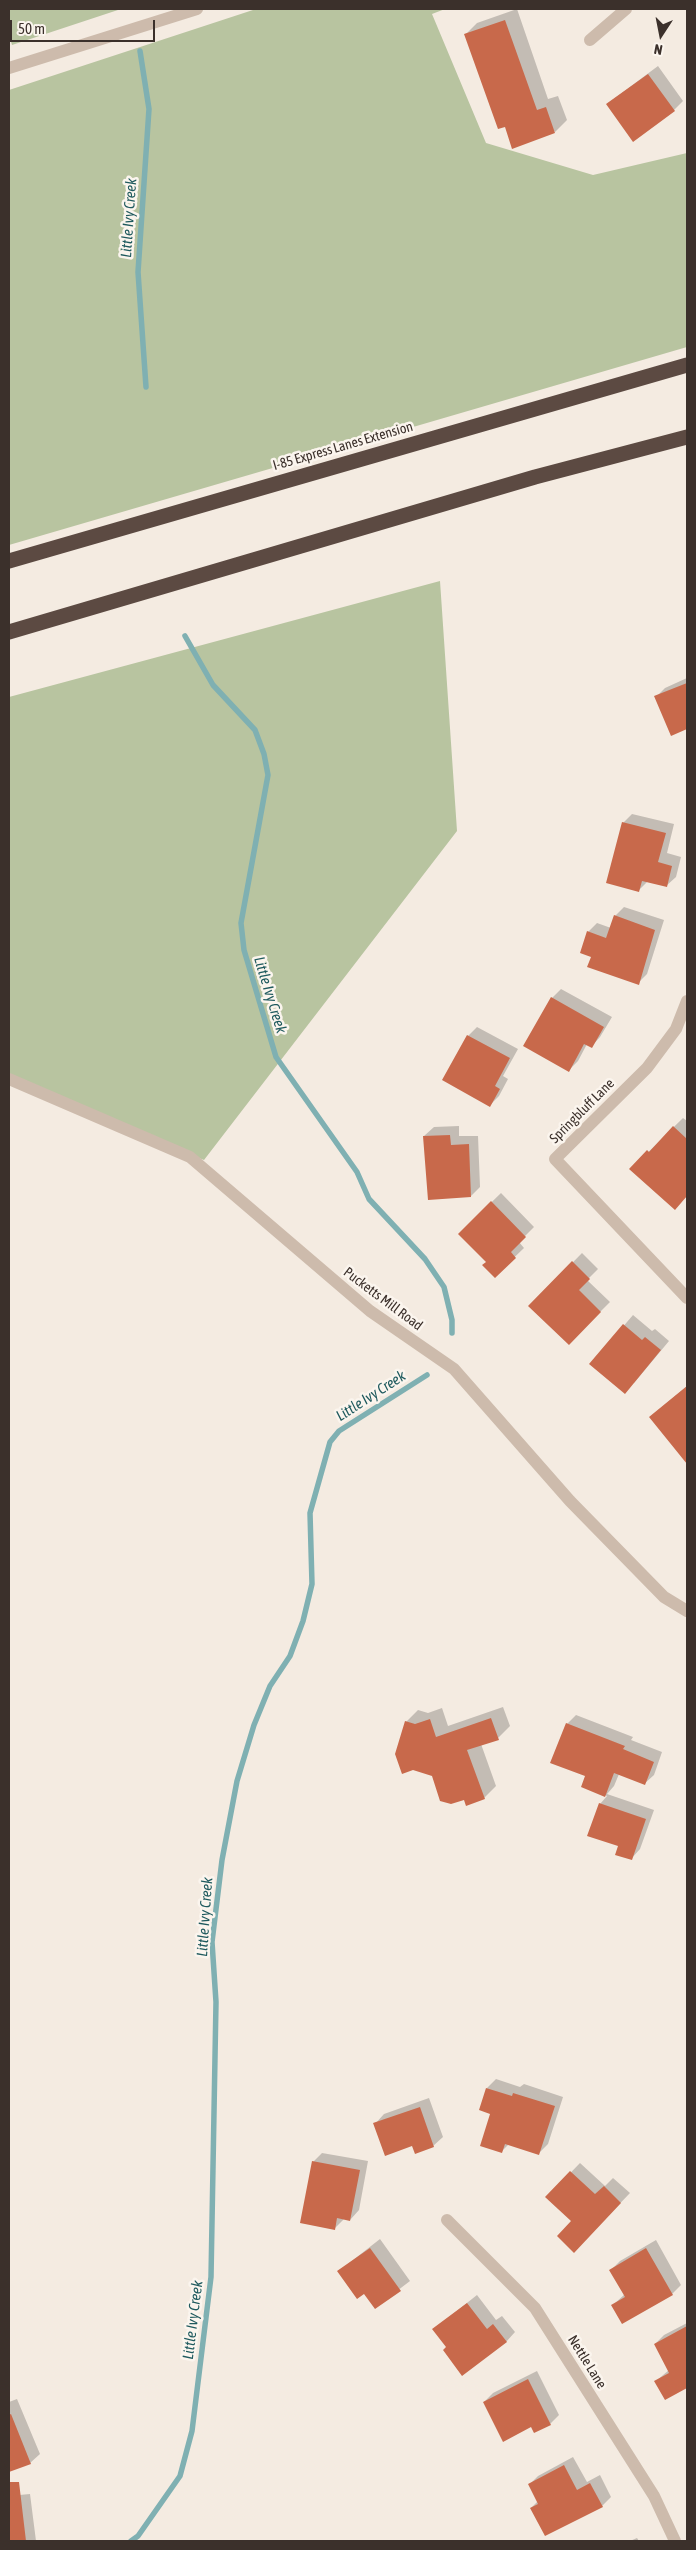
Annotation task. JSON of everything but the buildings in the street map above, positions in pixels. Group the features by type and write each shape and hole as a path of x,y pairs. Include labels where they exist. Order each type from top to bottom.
{"highway":[{"name":"I-85 Express Lanes Extension","path":"9,561 687,365"},
{"path":"9,632 535,478 687,437"}],"street":[{"path":"9,68 196,9"},
{"path":"590,40 626,9"},
{"name":"Springbluff Lane","path":"687,1001 676,1029 647,1068 555,1159 687,1298"},
{"name":"Pucketts Mill Road","path":"9,1079 190,1157 370,1311 454,1369 570,1501 664,1597 687,1611"},
{"name":"Nettle Lane","path":"447,2220 536,2308 654,2496 675,2541"}],"green space":[{"path":"9,9 121,9 12,45 9,35"},
{"path":"256,9 445,9 432,14 486,143 593,175 687,153 687,347 9,545 9,90"},
{"path":"440,581 457,831 204,1160 9,1082 9,697"}],"waterway":[{"name":"Little Ivy Creek","path":"140,51 149,109 138,272 146,387"},
{"name":"Little Ivy Creek","path":"185,636 213,685 255,730 264,754 268,775 241,923 244,950 276,1057 357,1172 369,1199 425,1259 444,1287 452,1320 452,1333"},
{"name":"Little Ivy Creek","path":"131,2541 138,2536 180,2476 192,2431 211,2277 216,2002 212,1942 222,1860 237,1781 254,1725 270,1686 290,1656 303,1621 312,1584 310,1513 330,1442 339,1431 427,1375"}]}
